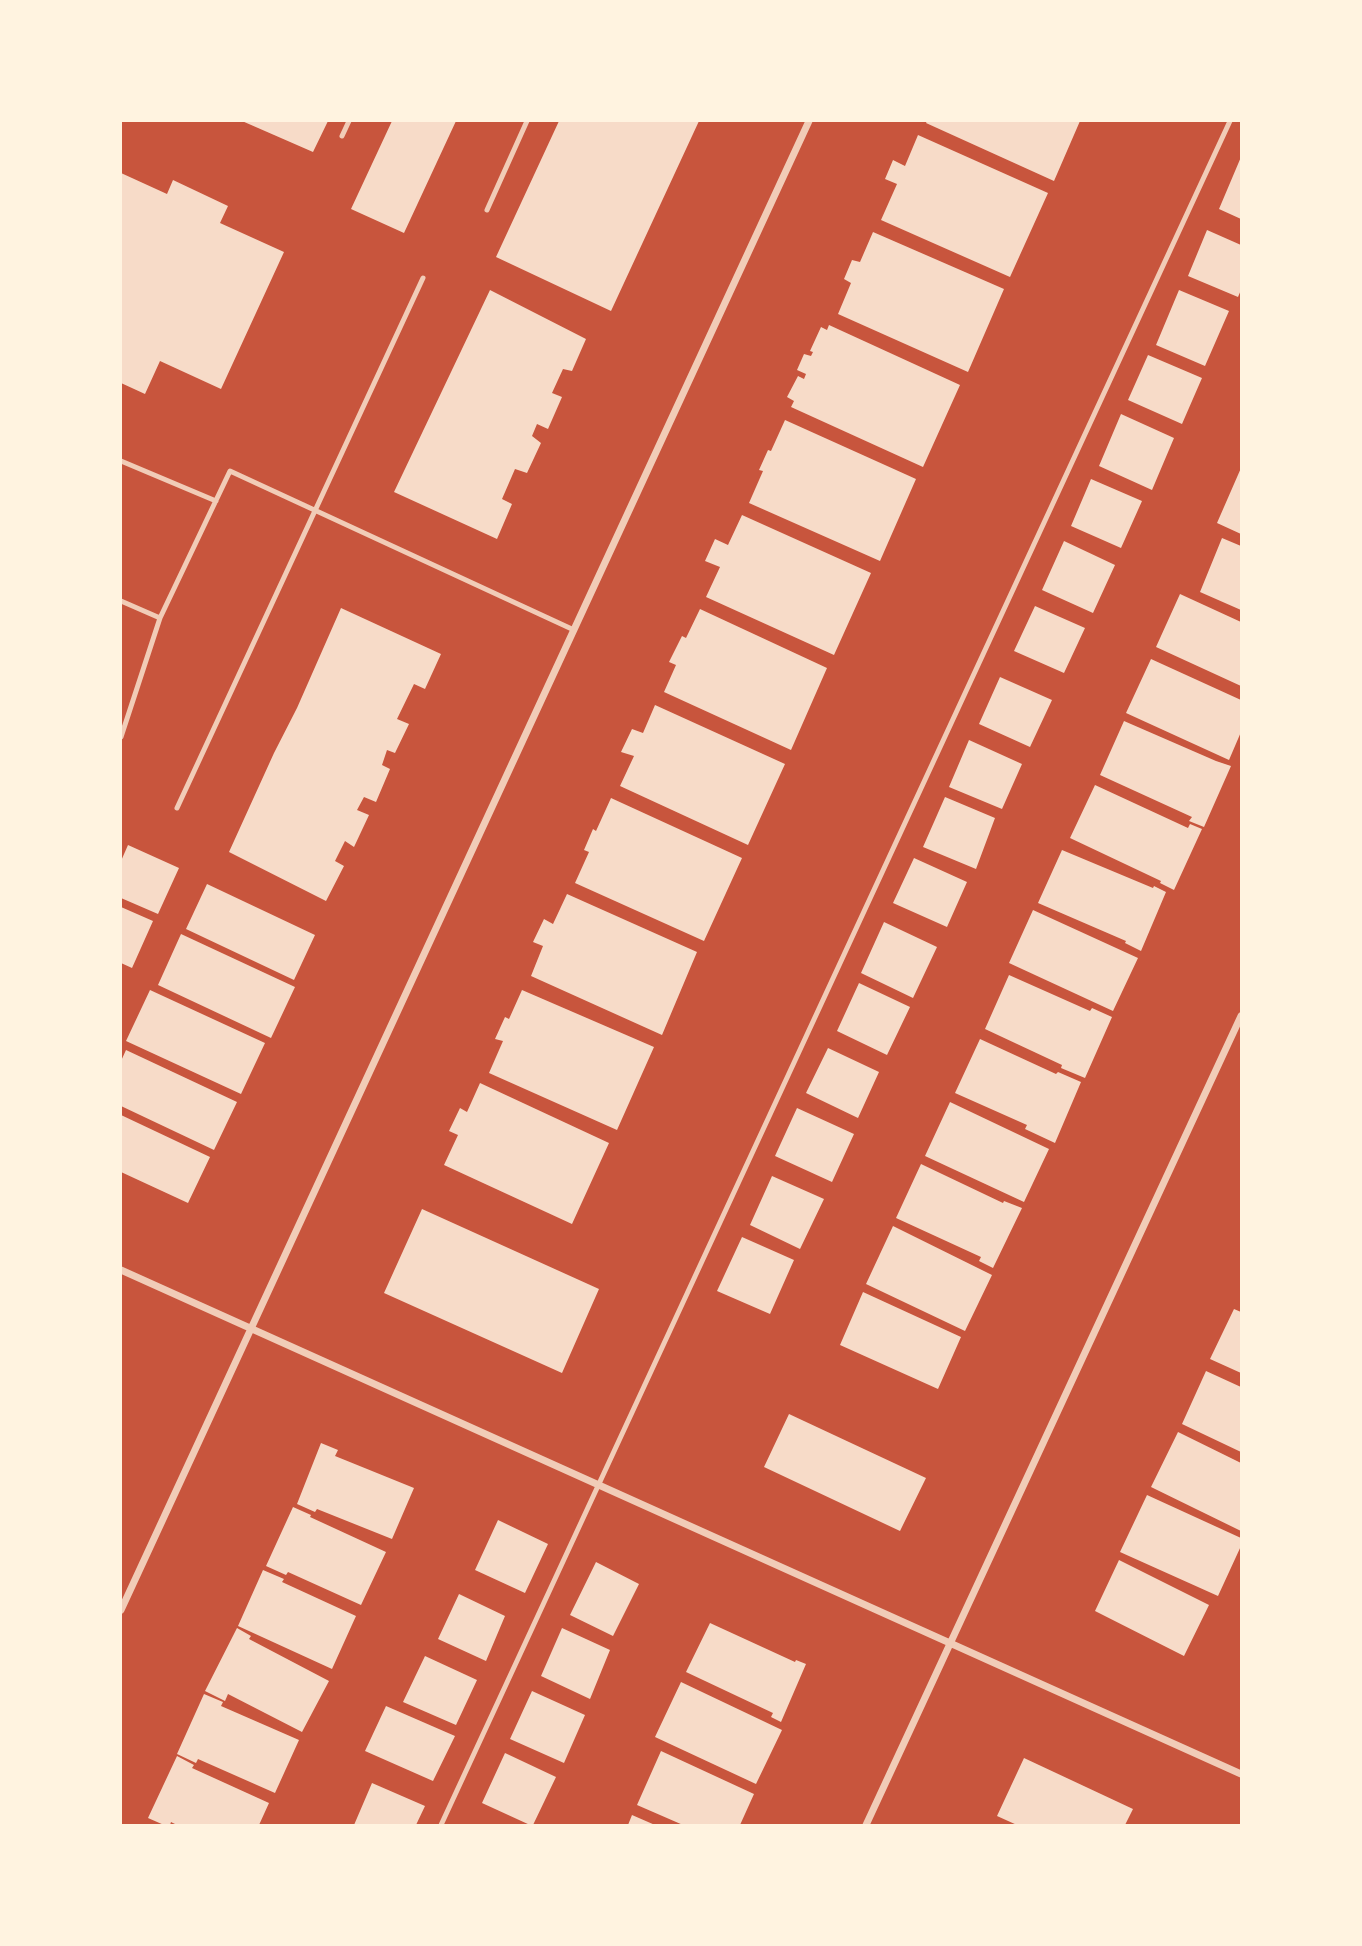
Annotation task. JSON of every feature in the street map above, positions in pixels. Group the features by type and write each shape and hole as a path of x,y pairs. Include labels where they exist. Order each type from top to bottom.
{"street":[{"path":"121,1610 809,121"},
{"path":"866,1825 1241,1016"},
{"path":"121,1270 1241,1774"}],"lane":[{"path":"342,136 349,121"},
{"path":"487,210 527,121"},
{"path":"442,1825 1230,121"},
{"path":"177,808 424,278"},
{"path":"121,461 216,501"},
{"path":"121,737 160,618 230,471 575,629"},
{"path":"121,601 160,618"}],"building":[{"path":"242,121 328,121 313,152"},
{"path":"392,121 456,121 404,233 351,209"},
{"path":"559,121 699,121 611,311 496,257"},
{"path":"1080,121 1054,181 926,123"},
{"path":"918,135 1048,193 1010,277 881,220 897,184 885,179 893,160 905,166"},
{"path":"1241,157 1241,219 1219,209"},
{"path":"121,173 167,194 173,180 228,206 220,223 284,252 221,389 160,361 145,394 121,383"},
{"path":"1207,230 1241,245 1241,290 1238,297 1188,276"},
{"path":"873,232 1004,289 968,372 838,314 851,283 844,279 852,260 860,262"},
{"path":"490,290 586,339 572,371 563,369 552,393 562,397 548,429 537,424 532,436 541,443 527,473 515,469 502,499 512,504 497,539 394,492"},
{"path":"1179,290 1229,311 1205,366 1156,345"},
{"path":"829,325 960,385 923,467 791,407 794,401 787,397 798,376 804,379 806,374 797,370 804,354 811,356 813,352 810,351 821,327 827,330"},
{"path":"1148,355 1202,378 1182,424 1128,400"},
{"path":"1121,414 1174,438 1152,490 1099,466"},
{"path":"785,420 916,479 880,561 749,503 763,471 759,470"},
{"path":"1241,468 1241,534 1217,523"},
{"path":"1091,479 1142,501 1121,548 1071,526"},
{"path":"742,515 871,573 834,655 706,597 720,567 705,561 715,539 728,545"},
{"path":"1222,538 1241,546 1241,610 1200,592"},
{"path":"1064,541 1115,565 1093,613 1042,590"},
{"path":"1180,594 1241,622 1241,686 1156,647"},
{"path":"1035,606 1085,628 1064,673 1014,651"},
{"path":"341,608 441,654 425,689 414,684 397,719 409,724 395,753 387,750 382,765 390,769 376,802 364,797 357,810 369,815 354,847 345,841 335,861 344,866 326,901 229,852"},
{"path":"700,609 827,668 791,750 664,692 676,665 669,662 682,636 686,638"},
{"path":"1151,659 1241,700 1241,732 1229,760 1126,713"},
{"path":"1000,677 1052,700 1030,747 979,724"},
{"path":"655,705 785,764 748,845 620,786 634,756 621,752 632,729 643,733"},
{"path":"1124,721 1231,766 1204,827 1189,821 1192,817 1100,775"},
{"path":"969,740 1022,764 1002,809 949,787"},
{"path":"1095,785 1188,828 1190,824 1202,829 1174,890 1160,883 1161,881 1070,838"},
{"path":"945,797 995,818 976,869 923,847"},
{"path":"611,798 742,858 704,941 575,883 589,852 584,850"},
{"path":"128,845 179,868 158,914 121,898 121,861"},
{"path":"1062,850 1166,892 1141,951 1125,943 1126,941 1038,903"},
{"path":"914,858 967,882 947,927 893,903"},
{"path":"207,884 315,935 294,980 186,929"},
{"path":"567,894 697,952 662,1035 531,976 543,946 533,942 544,919 553,924"},
{"path":"121,907 153,921 132,968 121,963"},
{"path":"1033,910 1138,958 1113,1011 1009,963"},
{"path":"884,922 937,947 913,998 861,973"},
{"path":"181,934 295,987 271,1038 158,985"},
{"path":"1009,975 1090,1011 1092,1008 1112,1017 1085,1078 985,1029"},
{"path":"859,983 910,1007 887,1055 837,1031"},
{"path":"150,990 265,1043 241,1094 126,1041"},
{"path":"522,990 654,1047 617,1130 489,1073 503,1041 495,1039 505,1017 509,1019"},
{"path":"980,1039 1056,1074 1058,1072 1081,1082 1055,1143 1025,1129 1027,1125 955,1093"},
{"path":"828,1048 879,1072 858,1118 806,1093"},
{"path":"126,1050 237,1102 214,1150 121,1106 121,1061"},
{"path":"480,1083 609,1143 572,1224 444,1165 458,1135 449,1131 460,1108 467,1112"},
{"path":"950,1102 1049,1149 1024,1202 925,1156"},
{"path":"797,1108 854,1134 832,1182 775,1156"},
{"path":"121,1115 210,1157 188,1203 121,1172"},
{"path":"921,1164 1003,1203 1004,1201 1022,1208 993,1268 979,1261 981,1257 896,1218"},
{"path":"772,1176 824,1199 800,1249 750,1225"},
{"path":"422,1209 599,1289 562,1373 384,1293"},
{"path":"893,1226 992,1275 965,1331 866,1284"},
{"path":"742,1237 794,1260 770,1314 717,1291"},
{"path":"863,1292 961,1337 938,1389 840,1345"},
{"path":"1234,1309 1241,1312 1241,1373 1210,1359"},
{"path":"1206,1371 1241,1387 1241,1452 1182,1424"},
{"path":"789,1414 926,1478 900,1531 764,1467"},
{"path":"1178,1432 1241,1463 1241,1531 1151,1487"},
{"path":"321,1443 338,1450 335,1456 414,1488 392,1539 317,1509 315,1512 297,1504"},
{"path":"1147,1495 1241,1538 1241,1546 1218,1596 1120,1552"},
{"path":"293,1507 386,1552 361,1605 288,1572 286,1575 266,1566"},
{"path":"498,1520 548,1544 525,1593 475,1570"},
{"path":"1119,1560 1209,1605 1184,1656 1095,1611"},
{"path":"596,1562 639,1584 613,1636 570,1615"},
{"path":"263,1570 284,1579 282,1582 356,1616 332,1669 238,1626"},
{"path":"459,1594 505,1616 486,1661 438,1639"},
{"path":"710,1623 795,1662 796,1660 806,1664 781,1722 771,1717 773,1713 686,1672"},
{"path":"237,1628 251,1636 249,1639 329,1681 302,1732 228,1694 225,1701 205,1691"},
{"path":"562,1628 610,1650 590,1699 541,1676"},
{"path":"425,1656 477,1680 456,1725 403,1702"},
{"path":"681,1682 782,1730 756,1784 655,1737"},
{"path":"532,1691 585,1715 564,1763 510,1739"},
{"path":"204,1694 223,1702 221,1706 299,1740 275,1793 198,1759 196,1763 177,1754"},
{"path":"386,1706 455,1736 433,1781 365,1751"},
{"path":"661,1751 754,1794 740,1825 683,1825 637,1805"},
{"path":"505,1753 556,1777 533,1825 482,1803"},
{"path":"177,1756 194,1765 192,1768 269,1803 259,1825 177,1825 171,1822 170,1825 164,1825 148,1818"},
{"path":"1024,1758 1133,1809 1125,1825 1017,1825 997,1816"},
{"path":"372,1783 425,1806 416,1825 354,1825"},
{"path":"632,1815 655,1825 628,1825"}]}
